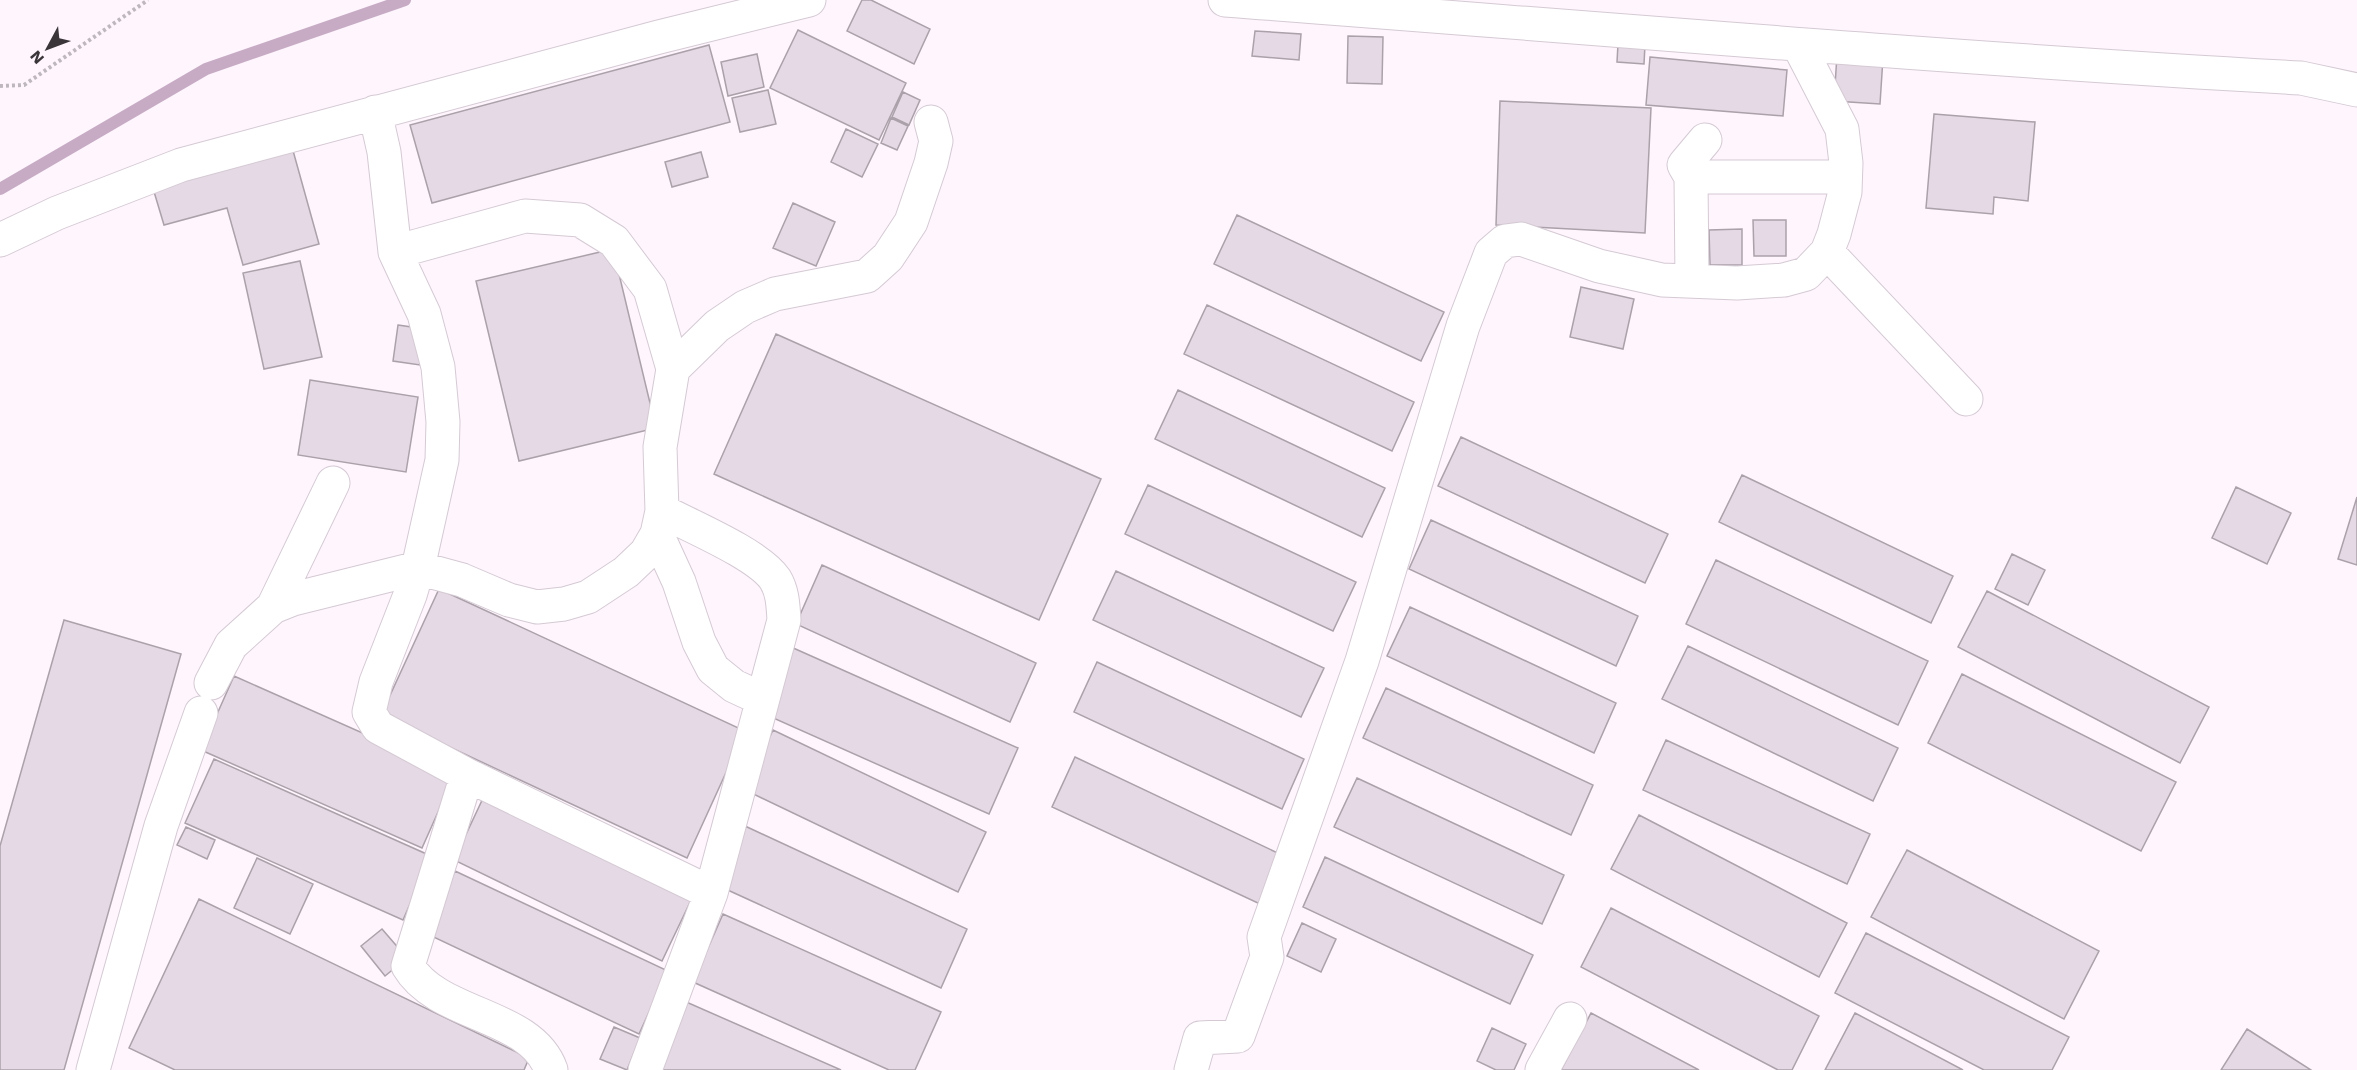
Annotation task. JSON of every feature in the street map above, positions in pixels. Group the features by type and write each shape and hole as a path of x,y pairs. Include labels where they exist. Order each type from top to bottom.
{"street":[{"path":"0,240 57,213 181,165 659,37 809,0"},
{"path":"1225,0 1684,34 1799,46 2301,78 2357,90"},
{"path":"1191,1070 1200,1038 1238,1036 1267,957 1264,937 1362,661 1463,326 1491,253 1505,241 1521,239 1599,266 1662,280 1737,283 1784,280 1806,274 1827,252 1845,192 1845,177 1842,129 1799,46"},
{"path":"375,112 384,152 395,252 424,314 438,367 443,422 442,460 418,568 410,595 376,682 369,712 378,727 467,775 711,894"},
{"path":"673,369 717,326 745,307 775,294 867,276 888,257 911,222 931,163 936,141 932,122"},
{"path":"1692,281 1681,170 1704,140"},
{"path":"1681,170 1845,177"},
{"path":"395,252 525,216 580,220 614,241 650,289 673,369 660,447 660,523 679,582 699,642 713,669 734,686 762,699"},
{"path":"1827,252 1966,399"},
{"path":"273,607 333,483"},
{"path":"93,1070 161,826 206,698 231,645 273,607 303,596 392,577 418,568 462,580 509,600 537,607 564,604 588,597 626,572 646,553 660,523"},
{"path":"645,1070 711,894 784,620 782,593 774,578 759,565 720,541 660,523"},
{"path":"467,775 408,966 415,979 431,991 525,1039 542,1054 551,1070"},
{"path":"1542,1070 1569,1019"}],"path":[{"path":"0,86 24,85 148,0"}],"building":[{"path":"862,0 871,0 930,29 914,64 847,31"},
{"path":"798,30 906,83 879,140 770,88"},
{"path":"1255,31 1301,34 1299,60 1252,56"},
{"path":"1348,36 1383,37 1382,84 1347,83"},
{"path":"1618,44 1645,45 1644,64 1617,62"},
{"path":"709,45 730,122 432,203 410,125"},
{"path":"757,54 764,87 728,96 721,62"},
{"path":"1837,55 1883,58 1880,104 1834,101"},
{"path":"1650,57 1787,70 1783,116 1646,105"},
{"path":"768,90 776,124 740,132 732,98"},
{"path":"903,92 920,100 909,125 892,117"},
{"path":"1500,101 1651,108 1645,233 1496,225"},
{"path":"1934,114 2035,122 2028,201 1994,197 1993,214 1926,208"},
{"path":"891,118 908,126 897,150 881,143"},
{"path":"846,129 878,144 862,177 831,162"},
{"path":"292,147 319,244 243,265 227,208 164,225 152,185"},
{"path":"701,152 708,177 672,187 665,162"},
{"path":"793,203 835,222 816,266 773,248"},
{"path":"1237,215 1444,312 1421,361 1214,264"},
{"path":"1753,220 1786,220 1786,256 1754,256"},
{"path":"1742,229 1742,265 1710,265 1709,230"},
{"path":"613,249 656,428 519,461 476,281"},
{"path":"300,261 322,357 264,369 243,273"},
{"path":"1581,287 1634,299 1623,349 1570,337"},
{"path":"1207,305 1414,402 1392,451 1184,354"},
{"path":"398,325 425,329 420,365 393,361"},
{"path":"776,334 1101,479 1039,620 714,474"},
{"path":"310,380 418,397 406,472 298,455"},
{"path":"1178,390 1385,488 1362,537 1155,439"},
{"path":"1461,437 1668,534 1645,583 1438,486"},
{"path":"1742,475 1953,576 1931,623 1719,522"},
{"path":"1148,485 1356,582 1333,631 1125,534"},
{"path":"2236,487 2291,513 2267,564 2212,538"},
{"path":"2357,497 2357,565 2338,559"},
{"path":"1431,520 1638,616 1616,666 1409,569"},
{"path":"2012,554 2045,570 2028,605 1995,589"},
{"path":"1716,560 1928,661 1898,725 1686,624"},
{"path":"822,565 1036,663 1010,722 796,624"},
{"path":"1116,571 1324,668 1301,717 1093,620"},
{"path":"439,589 745,731 687,858 381,715"},
{"path":"1987,591 2209,707 2180,763 1958,647"},
{"path":"1410,607 1616,703 1594,753 1387,656"},
{"path":"64,620 181,654 64,1070 0,1070 0,846"},
{"path":"1688,646 1898,748 1873,801 1662,699"},
{"path":"791,647 1018,748 989,814 762,713"},
{"path":"1097,662 1304,759 1282,809 1074,712"},
{"path":"1962,674 2176,782 2141,851 1928,743"},
{"path":"234,676 455,774 422,848 201,750"},
{"path":"1386,688 1593,785 1571,835 1363,738"},
{"path":"773,730 986,832 958,892 745,790"},
{"path":"1666,740 1870,834 1847,884 1643,790"},
{"path":"1075,757 1282,855 1260,904 1052,807"},
{"path":"214,759 431,856 403,920 185,823"},
{"path":"1357,778 1564,875 1542,924 1334,827"},
{"path":"485,794 694,894 662,961 454,860"},
{"path":"1639,815 1847,923 1819,977 1611,869"},
{"path":"745,826 967,929 941,988 719,886"},
{"path":"186,827 215,840 207,859 177,845"},
{"path":"1907,850 2099,951 2064,1019 1871,917"},
{"path":"1325,857 1533,955 1510,1004 1303,907"},
{"path":"257,858 313,884 290,934 234,908"},
{"path":"455,871 668,971 639,1034 425,933"},
{"path":"199,899 529,1058 524,1070 175,1070 129,1048"},
{"path":"1611,908 1819,1016 1792,1070 1778,1070 1581,967"},
{"path":"723,914 941,1012 915,1070 889,1070 693,982"},
{"path":"1302,923 1336,939 1321,972 1287,956"},
{"path":"382,929 407,958 385,976 361,946"},
{"path":"1866,933 2069,1037 2052,1070 1984,1070 1835,993"},
{"path":"684,1001 841,1070 662,1070"},
{"path":"1591,1013 1699,1070 1561,1070"},
{"path":"1855,1013 1963,1070 1825,1070"},
{"path":"614,1027 640,1038 627,1070 600,1059"},
{"path":"1492,1028 1526,1044 1514,1070 1496,1070 1477,1061"},
{"path":"2247,1029 2311,1070 2221,1070"}],"waterway":[{"path":"0,189 206,69 405,0"}]}
